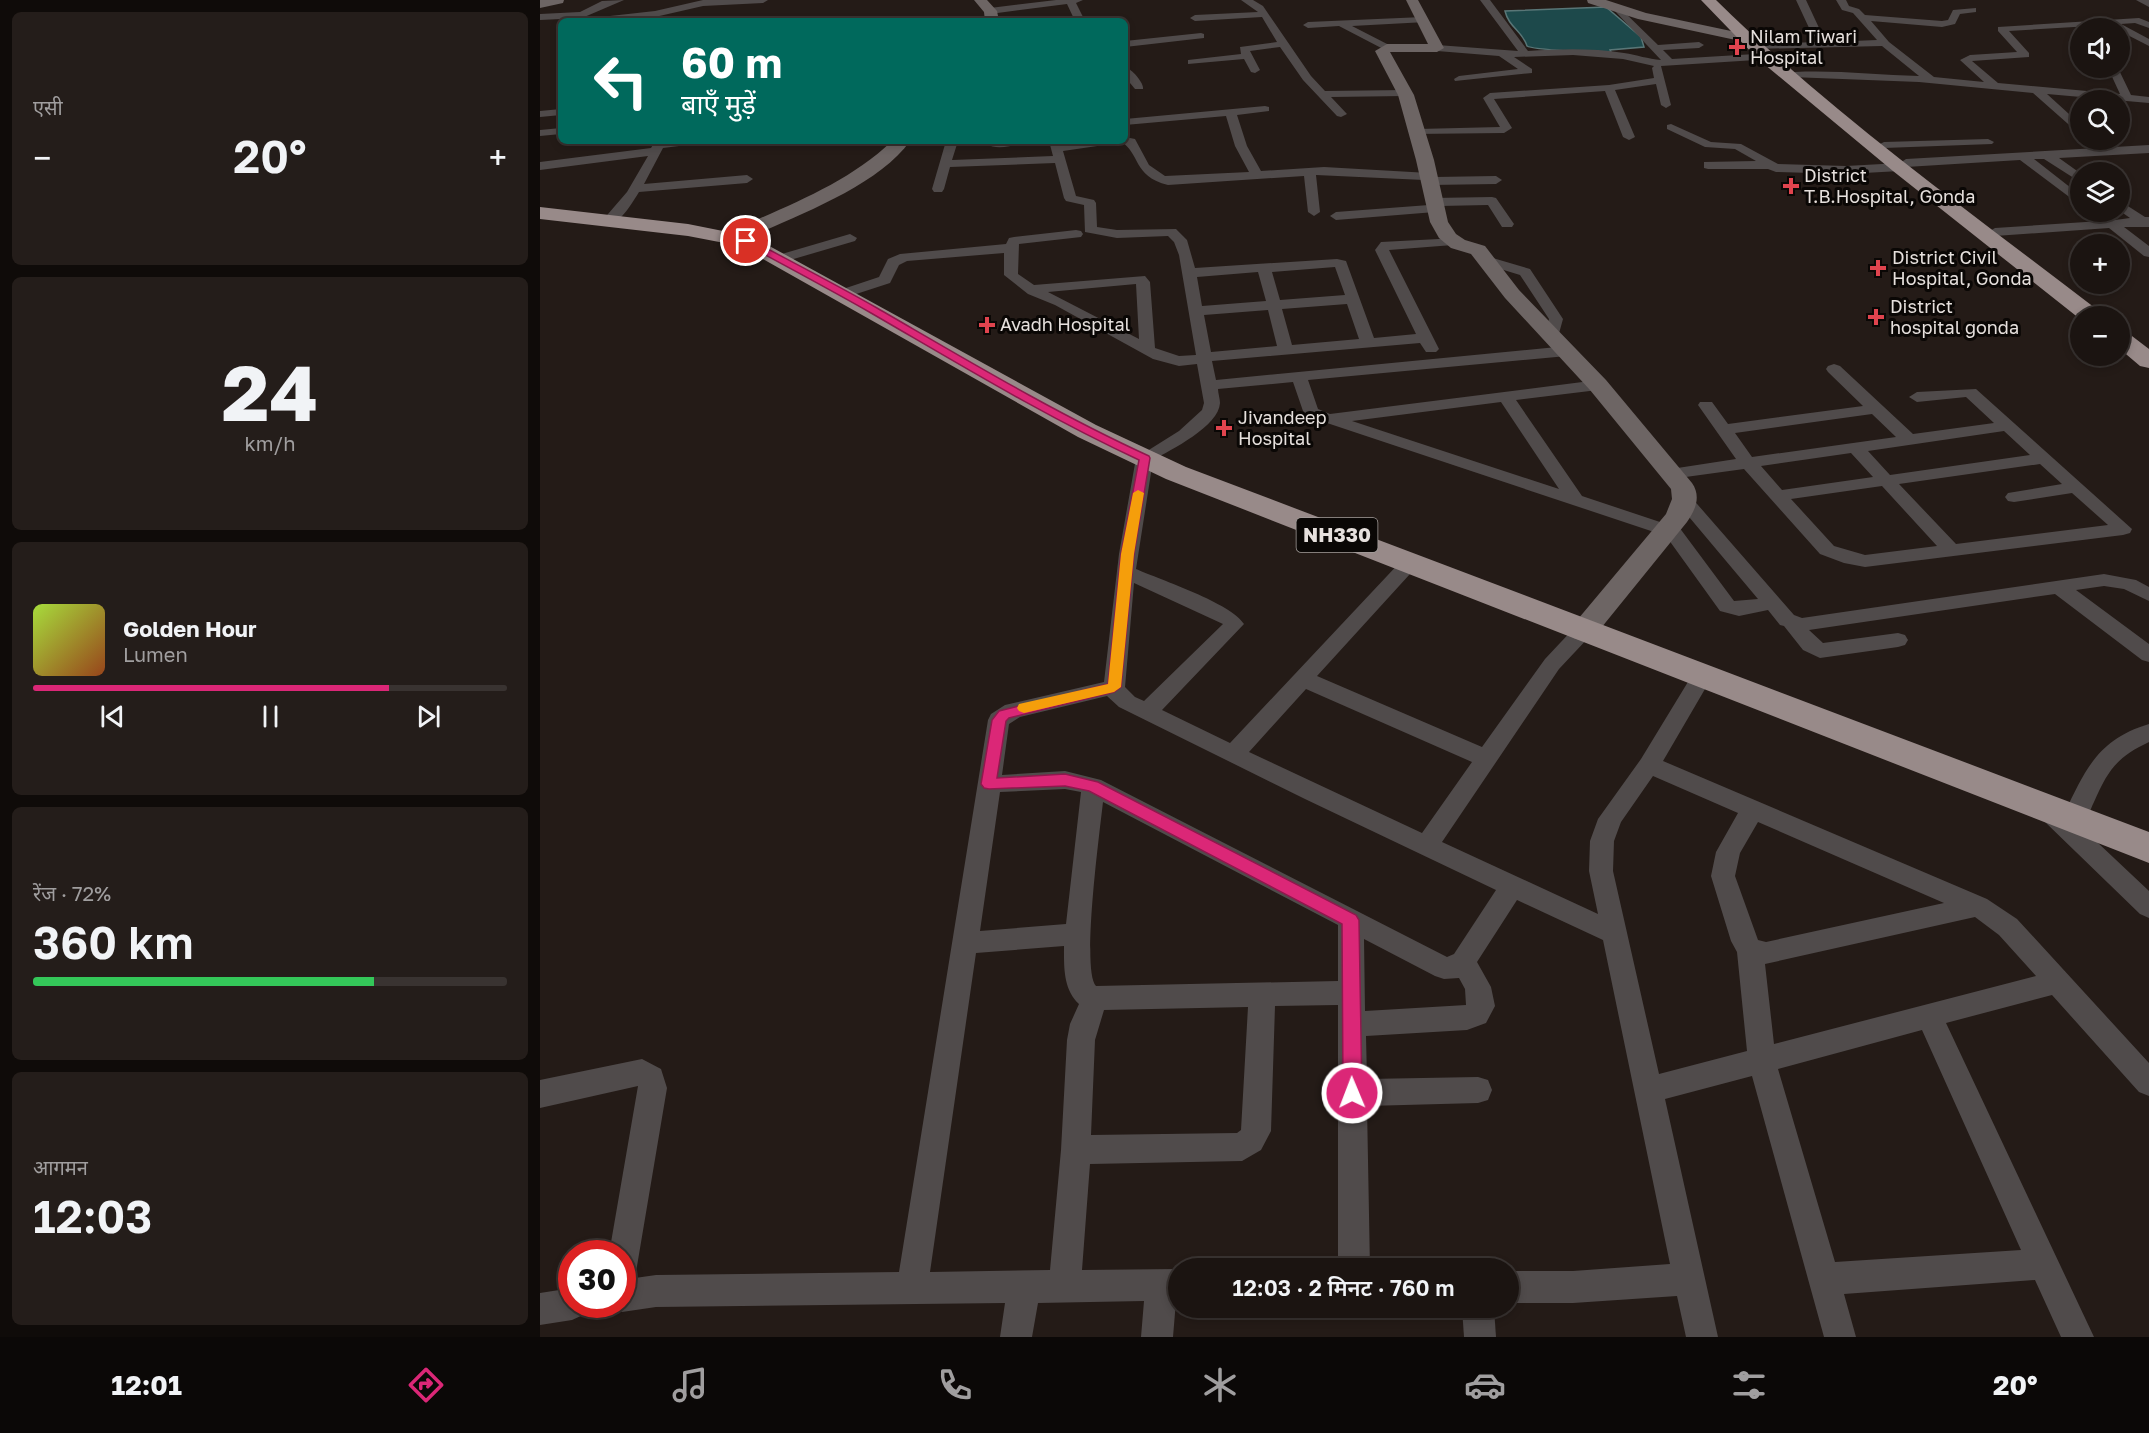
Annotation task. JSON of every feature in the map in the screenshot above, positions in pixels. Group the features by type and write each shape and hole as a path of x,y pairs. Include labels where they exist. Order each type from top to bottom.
{"highway":[{"path":"1708,0 1760,49 2079,306"},
{"path":"1718,0 1760,49 1884,145 1903,165 1995,232 2088,306"},
{"name":"NH330","path":"540,213 732,238 761,247 780,260 1087,432 1176,473 2149,848"},
{"path":"2130,339 2149,354"},
{"path":"2130,346 2149,361"}],"street":[{"path":"544,9 582,15 605,3 620,0"},
{"path":"646,18 667,17 698,5 741,6 763,0"},
{"path":"980,0 991,16 1043,9 1074,1 1079,18"},
{"path":"1412,0 1437,48"},
{"path":"1485,0 1525,53"},
{"path":"1593,0 1760,49"},
{"path":"1800,0 1815,30 1827,46"},
{"path":"1841,0 1845,8 1856,11 1877,34 1887,39 1931,80"},
{"path":"2141,0 2149,4"},
{"path":"1247,2 1267,18 1307,78 1341,114"},
{"path":"1218,6 1195,13 1267,18"},
{"path":"1868,7 1902,11"},
{"path":"1617,8 1669,62"},
{"path":"544,9 558,21"},
{"path":"1864,18 1942,24 1952,22 1956,12 1973,10"},
{"path":"2121,11 2149,25"},
{"path":"1233,24 1267,18"},
{"path":"2130,21 2149,19"},
{"path":"1308,25 1423,20"},
{"path":"1340,23 1387,48"},
{"path":"1996,87 1965,60 2025,55 1998,26 2070,26"},
{"path":"2054,27 2070,35"},
{"path":"2130,32 2149,42"},
{"path":"1128,44 1201,36"},
{"path":"1453,241 1439,222 1418,132 1405,93 1382,51 1387,48 1437,48 1525,53 1563,52 1618,55 1655,62 1669,62 1760,49 1827,46 1887,39"},
{"path":"1255,70 1244,50 1246,48 1283,44"},
{"path":"1654,48 1699,45"},
{"path":"1459,79 1528,71 1502,52"},
{"path":"1192,62 1247,56"},
{"path":"1208,60 1217,74"},
{"path":"1655,62 1666,105"},
{"path":"1128,74 1139,87"},
{"path":"1795,75 1819,74 1853,78 1931,80 2070,94"},
{"path":"1418,132 1504,130 1506,128 1488,98 1490,96 1609,88 1660,80"},
{"path":"1609,88 1629,137"},
{"path":"2037,91 2070,120"},
{"path":"1324,94 1405,93"},
{"path":"2130,98 2149,100"},
{"path":"1128,122 1265,109"},
{"path":"1230,111 1241,147 1257,175"},
{"path":"540,114 558,112"},
{"path":"1671,127 1708,145 1737,146 1776,168 1846,170 2149,149"},
{"path":"540,133 558,131"},
{"path":"1128,140 1131,141 1146,171 1159,180 1177,182 1310,172 1429,179 1496,180"},
{"path":"1884,145 1988,142"},
{"path":"732,238 852,179 880,161 899,144"},
{"path":"938,189 951,144"},
{"path":"945,164 1091,144"},
{"path":"540,166 658,146"},
{"path":"609,221 623,207 658,146"},
{"path":"1058,149 1070,198 1090,202 1090,229 1105,234 1174,233 1180,240 1186,255 1212,410 1204,419 1145,458 1125,572 1114,687 1117,694 1127,702 1615,934"},
{"path":"2047,155 2070,171"},
{"path":"2022,156 2070,193"},
{"path":"1708,165 1770,165"},
{"path":"1310,172 1314,213"},
{"path":"634,189 745,173 642,176"},
{"path":"1336,216 1492,201 1507,225"},
{"path":"2130,212 2147,223"},
{"path":"2108,222 2149,253"},
{"path":"1995,232 2147,223"},
{"path":"1076,234 1017,240 1012,243 1011,274 1030,289 1060,302 1147,350 1170,360 1425,338"},
{"path":"780,260 850,238"},
{"path":"1438,363 1382,250 1386,245 1453,241 1473,247 1512,294 1598,385 1683,488 1685,501 1810,645 1820,651 1898,640"},
{"path":"842,294 885,280 893,262 905,257 1011,248"},
{"path":"1189,273 1341,264 1368,343"},
{"path":"1264,268 1286,350"},
{"path":"1030,289 1140,279 1143,282 1147,350"},
{"path":"1196,311 1353,299"},
{"path":"1209,385 1567,351"},
{"path":"1834,369 1908,439"},
{"path":"1299,377 1311,411 1328,419 1667,529 1727,606 1739,609 1773,603"},
{"path":"1328,419 1598,385"},
{"path":"1706,405 1747,462 1827,550 1851,559 1865,561 2123,529 1970,392 1917,397"},
{"path":"1506,397 1577,501"},
{"path":"1724,430 1876,409"},
{"path":"1671,474 2006,426"},
{"path":"1854,446 1950,550"},
{"path":"1778,496 2042,458"},
{"path":"2014,498 2076,488"},
{"path":"1426,846 1552,664 1583,631 1678,516 1685,501"},
{"path":"1233,753 1410,563"},
{"path":"1125,572 1216,611 1234,624 1146,711"},
{"path":"1793,624 1801,625 2104,580 2129,584 2149,596"},
{"path":"2059,587 2149,655"},
{"path":"1701,677 1649,765 1610,819 1602,841 1601,871 1702,1337"},
{"path":"1301,678 1488,759"},
{"path":"912,1288 999,720 1004,714 1114,687"},
{"path":"2074,819 2100,766 2108,756 2116,749 2149,732"},
{"path":"1649,765 1978,906 2008,927 2149,1083"},
{"path":"989,784 1065,780 1093,786 1444,969 1455,968 1463,962 1512,886"},
{"path":"1093,786 1077,941 1080,990 1086,996 1095,998 1351,993"},
{"path":"2045,807 2149,907"},
{"path":"1753,809 1728,852 1723,876 1744,941 1750,950 1761,1060 1840,1337"},
{"path":"1750,950 1766,953 1978,906"},
{"path":"1351,920 1354,1258"},
{"path":"964,943 1062,935 1071,935 1077,941"},
{"path":"1352,1024 1467,1018 1476,1014 1481,1006 1478,987 1463,962"},
{"path":"1649,1090 2057,982"},
{"path":"1076,1150 1242,1147 1251,1140 1256,1131 1262,994"},
{"path":"1065,1286 1076,1150 1081,1040 1084,1024 1095,998"},
{"path":"1929,1016 2078,1337"},
{"path":"540,1094 642,1072 651,1078 653,1088 627,1240"},
{"path":"1352,1093 1478,1090"},
{"path":"1824,1279 2044,1264"},
{"path":"1519,1287 1573,1287 1691,1279"},
{"path":"636,1294 656,1291 1168,1285"},
{"path":"1016,1337 1024,1287"},
{"path":"1157,1337 1168,1293"},
{"path":"540,1309 558,1306"},
{"path":"1479,1318 1480,1337"}],"water":[{"path":"1606,7 1641,37 1644,47 1605,52 1568,51 1527,46 1509,21 1505,11"}],"slow traffic":[{"path":"1024,708 1114,687 1128,554 1138,493"}],"place":[{"name":"Nilam Tiwari Hospital","path":"1737,47"},
{"name":"District T.B.Hospital, Gonda","path":"1791,186"},
{"name":"District Civil Hospital, Gonda","path":"1878,268"},
{"name":"District hospital gonda","path":"1876,317"},
{"name":"Avadh Hospital","path":"987,325"},
{"name":"Jivandeep Hospital","path":"1224,428"}],"route":[{"path":"746,241 761,247 780,260 872,309 1087,432 1145,458 1128,554 1114,687 1004,714 999,720 989,784 1065,780 1093,786 1351,920 1352,1093"}]}
